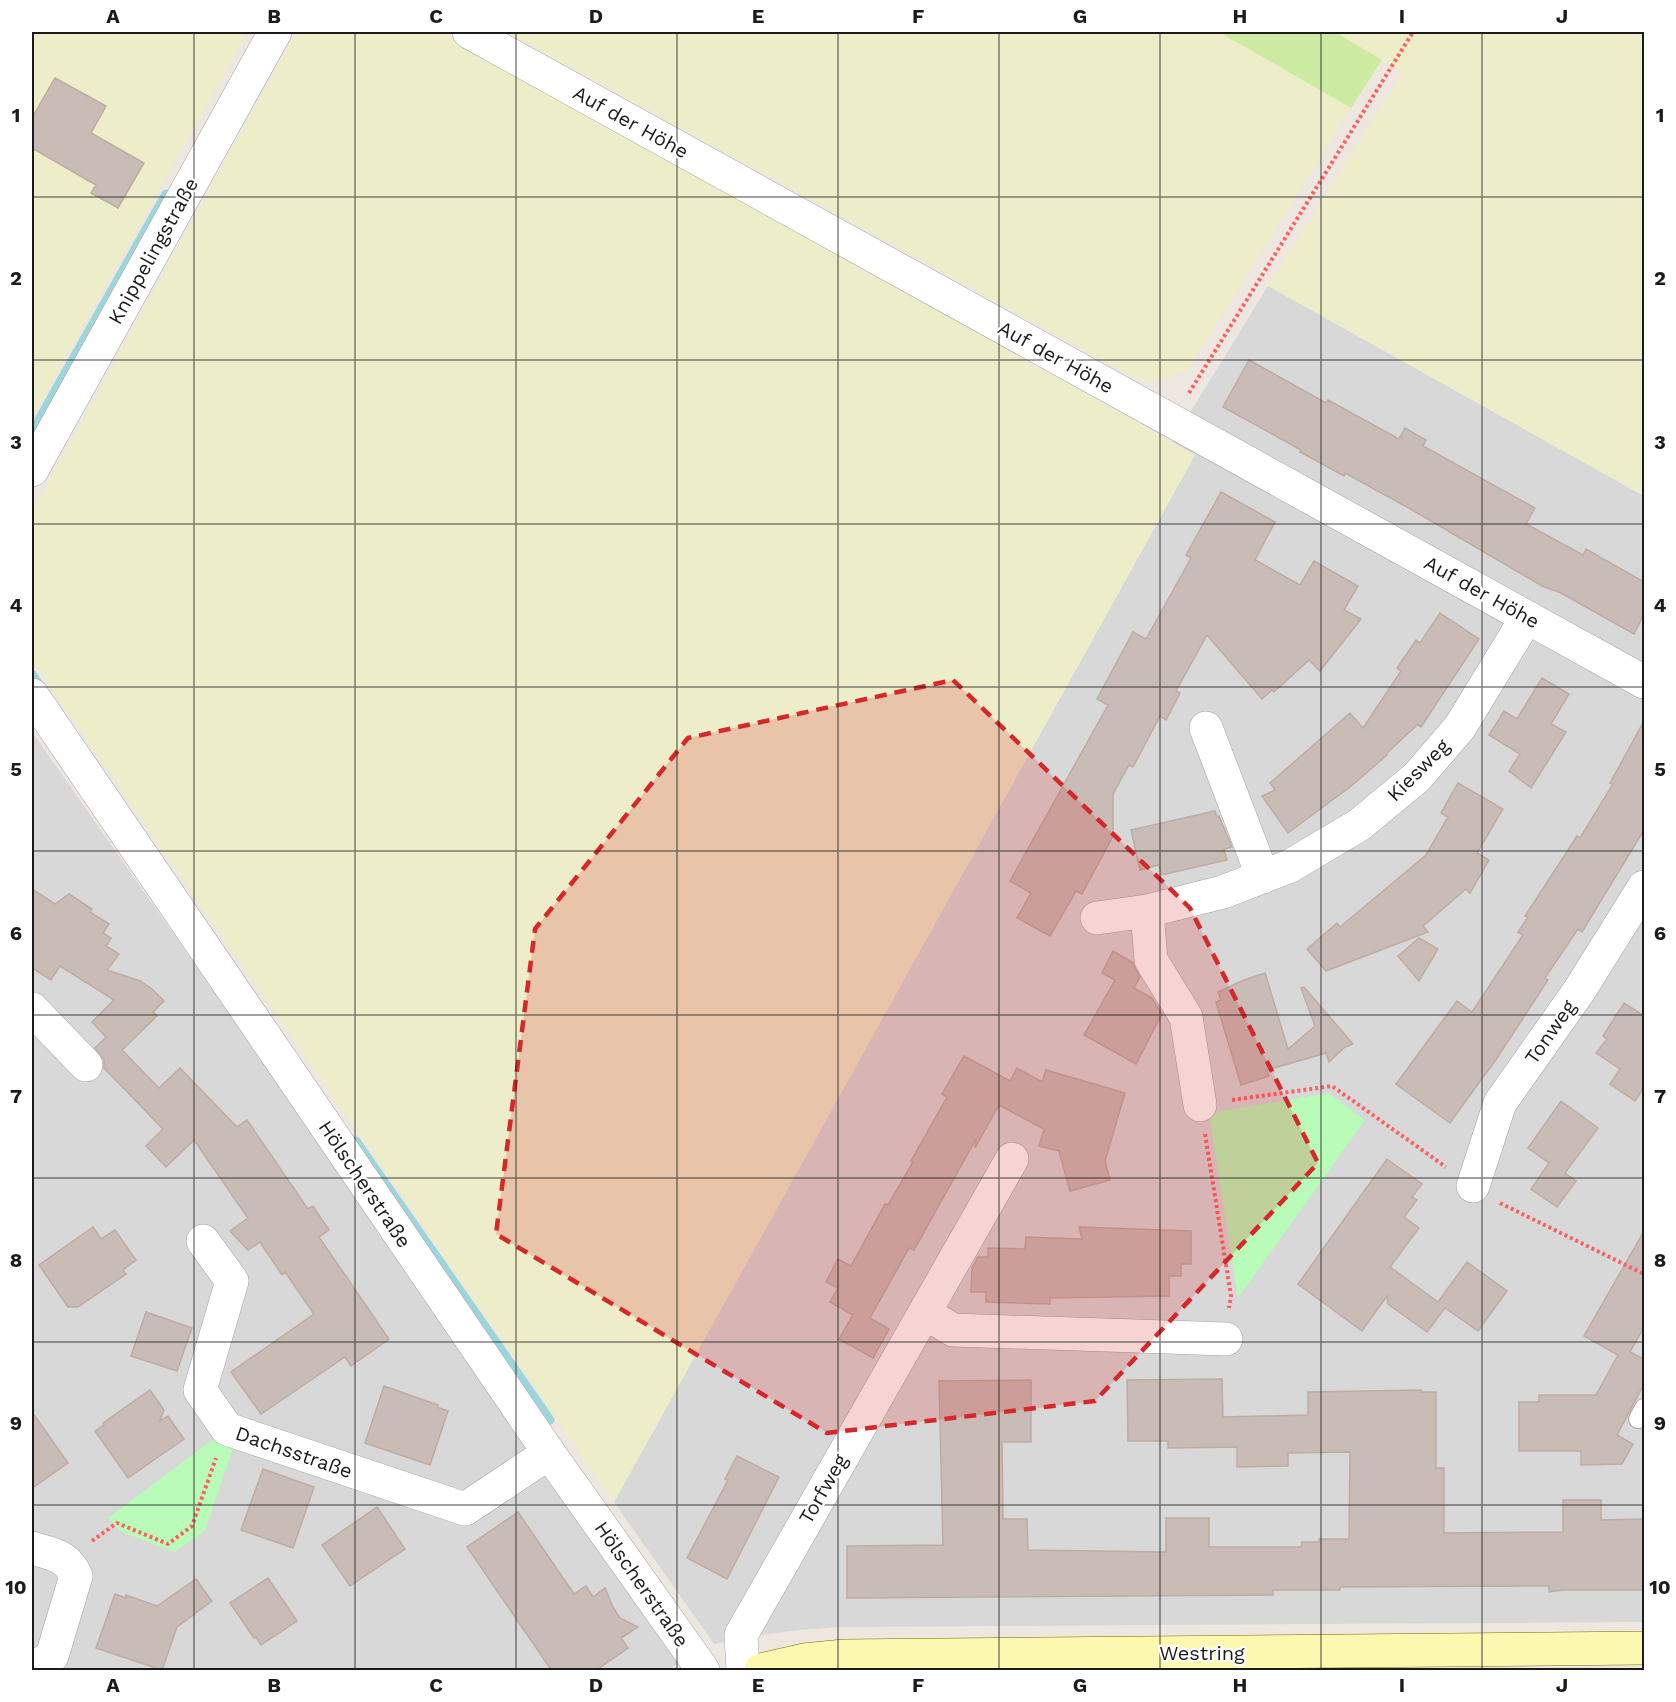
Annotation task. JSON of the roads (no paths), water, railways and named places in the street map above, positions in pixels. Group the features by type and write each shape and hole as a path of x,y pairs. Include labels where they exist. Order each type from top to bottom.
{"main road":[{"name":"Westring","path":"761,1671 804,1660 844,1656 1245,1662 1644,1648"}],"street":[{"name":"Knippelingstraße","path":"32,470 275,32"},
{"name":"Auf der Höhe","path":"469,32 1644,682"},
{"name":"Kiesweg","path":"1097,918 1147,911 1223,892 1290,866 1359,825 1417,777 1460,727 1527,617"},
{"name":"Hölscherstraße","path":"32,695 549,1452 703,1671"},
{"path":"1206,728 1263,877"},
{"name":"Tonweg","path":"1473,1186 1500,1103 1579,991 1644,887"},
{"path":"1147,911 1151,960 1186,1017 1200,1105"},
{"path":"33,1014 86,1065"},
{"name":"Torfweg","path":"743,1671 741,1635 1012,1159"},
{"name":"Dachsstraße","path":"203,1241 232,1281 200,1390 227,1429 465,1509 549,1452"},
{"path":"925,1313 953,1330 1226,1339"},
{"path":"32,1548 71,1564 76,1576 52,1656 32,1670"}],"waterway":[{"path":"32,432 166,194"},
{"path":"32,674 42,689"},
{"path":"356,1141 550,1420"}]}
